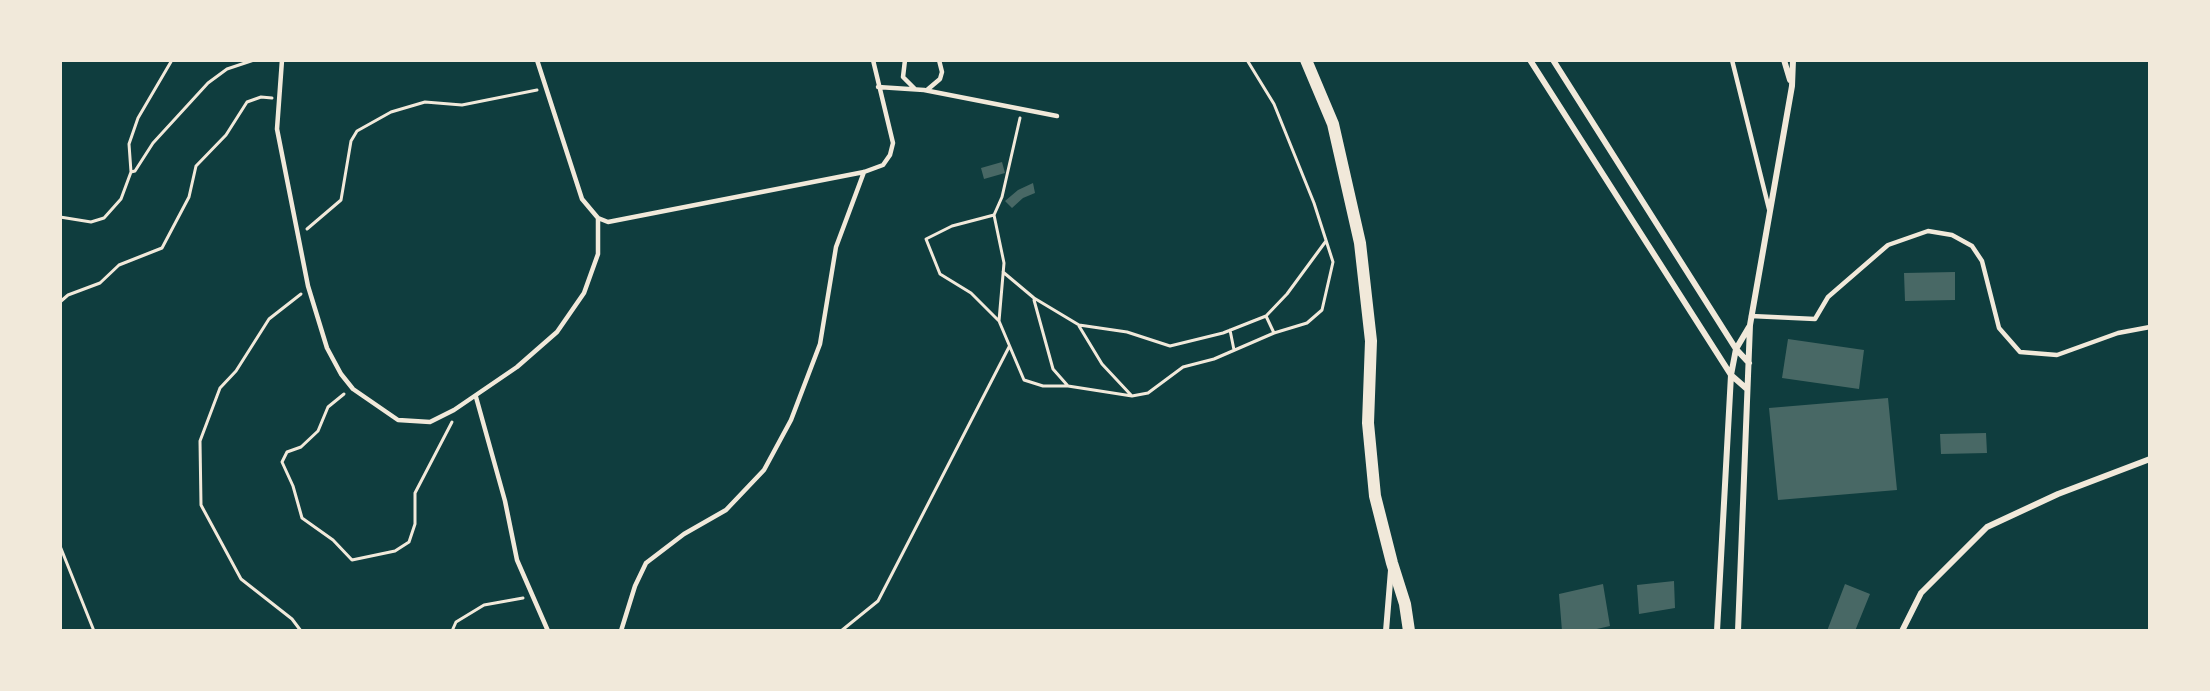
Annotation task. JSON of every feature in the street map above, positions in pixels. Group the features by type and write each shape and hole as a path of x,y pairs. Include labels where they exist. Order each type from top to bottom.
{"main road":[{"path":"1306,60 1333,124 1360,243 1371,341 1368,423 1376,496 1392,563 1405,604 1409,631"}],"street":[{"path":"1530,60 1731,375 1746,389"},
{"path":"1553,60 1736,349 1750,364"},
{"path":"1784,60 1792,86"},
{"path":"1738,631 1750,326 1792,86 1793,60"},
{"path":"1717,631 1731,375 1736,349 1750,326"},
{"path":"1902,631 1921,593 1988,527 2058,494 2150,459"},
{"path":"1386,631 1392,563"}],"lane":[{"path":"282,60 277,129 308,286 327,348 341,374 354,389 381,411 405,422 430,422 476,397 517,367 557,332 584,293 598,254 598,218"},
{"path":"537,60 582,199 598,218 608,222 864,172 884,165 893,143 873,60"},
{"path":"905,60 903,77 911,87 917,90"},
{"path":"878,87 931,89 940,79 942,72 939,60"},
{"path":"1732,60 1770,211"},
{"path":"924,90 1022,111 1057,116"},
{"path":"621,631 635,586 646,563 684,534 726,510 764,470 791,420 820,344 836,247 864,172"},
{"path":"1751,316 1815,319 1828,297 1888,245 1928,231 1952,235 1972,246 1982,261 1999,328 2020,352 2056,355 2118,333 2150,327"},
{"path":"476,397 505,501 517,560 548,631"}],"path":[{"path":"60,217 91,222 104,218 121,200 130,172 129,144 138,118 172,60"},
{"path":"130,172 135,171 153,143 208,83 228,69 254,60"},
{"path":"994,215 952,226 926,238 940,274 971,293 999,321 1024,380 1043,386 1068,386 1132,396 1148,393 1183,367 1307,323 1322,310 1333,262 1314,203 1275,104 1247,60"},
{"path":"298,236 342,200 351,141 357,131 391,112 425,102 462,105 545,88"},
{"path":"60,302 68,295 100,283 119,265 162,248 189,197 196,166 226,135 247,102 261,97 279,98"},
{"path":"999,321 1004,263 994,215 1002,197 1022,111"},
{"path":"1003,272 1034,298 1079,326 1127,332 1170,346 1230,330 1266,316 1287,294 1326,241"},
{"path":"301,631 292,620 241,579 201,505 200,441 220,388 236,371 269,319 296,301 308,286"},
{"path":"1034,298 1053,369 1068,386"},
{"path":"1266,316 1274,333"},
{"path":"1079,326 1102,364 1132,396"},
{"path":"1230,330 1234,350"},
{"path":"841,631 878,601 1009,347"},
{"path":"354,389 328,407 318,431 301,447 286,452 282,462 293,486 302,518 333,540 352,560 394,551 409,542 415,524 415,493 451,426 454,410"},
{"path":"60,546 94,631"},
{"path":"452,631 456,622 484,605 534,597"}],"building":[{"path":"1002,162 1005,173 984,179 981,168"},
{"path":"1033,183 1035,193 1023,198 1012,208 1005,201 1018,190"},
{"path":"1955,272 1955,300 1905,301 1904,273"},
{"path":"1788,339 1864,350 1859,389 1782,378"},
{"path":"1888,398 1897,490 1778,500 1769,408"},
{"path":"1986,433 1987,453 1941,454 1940,434"},
{"path":"1674,581 1675,608 1639,614 1637,585"},
{"path":"1603,584 1610,626 1588,631 1562,631 1559,594"},
{"path":"1845,584 1870,594 1855,631 1827,631"}]}
